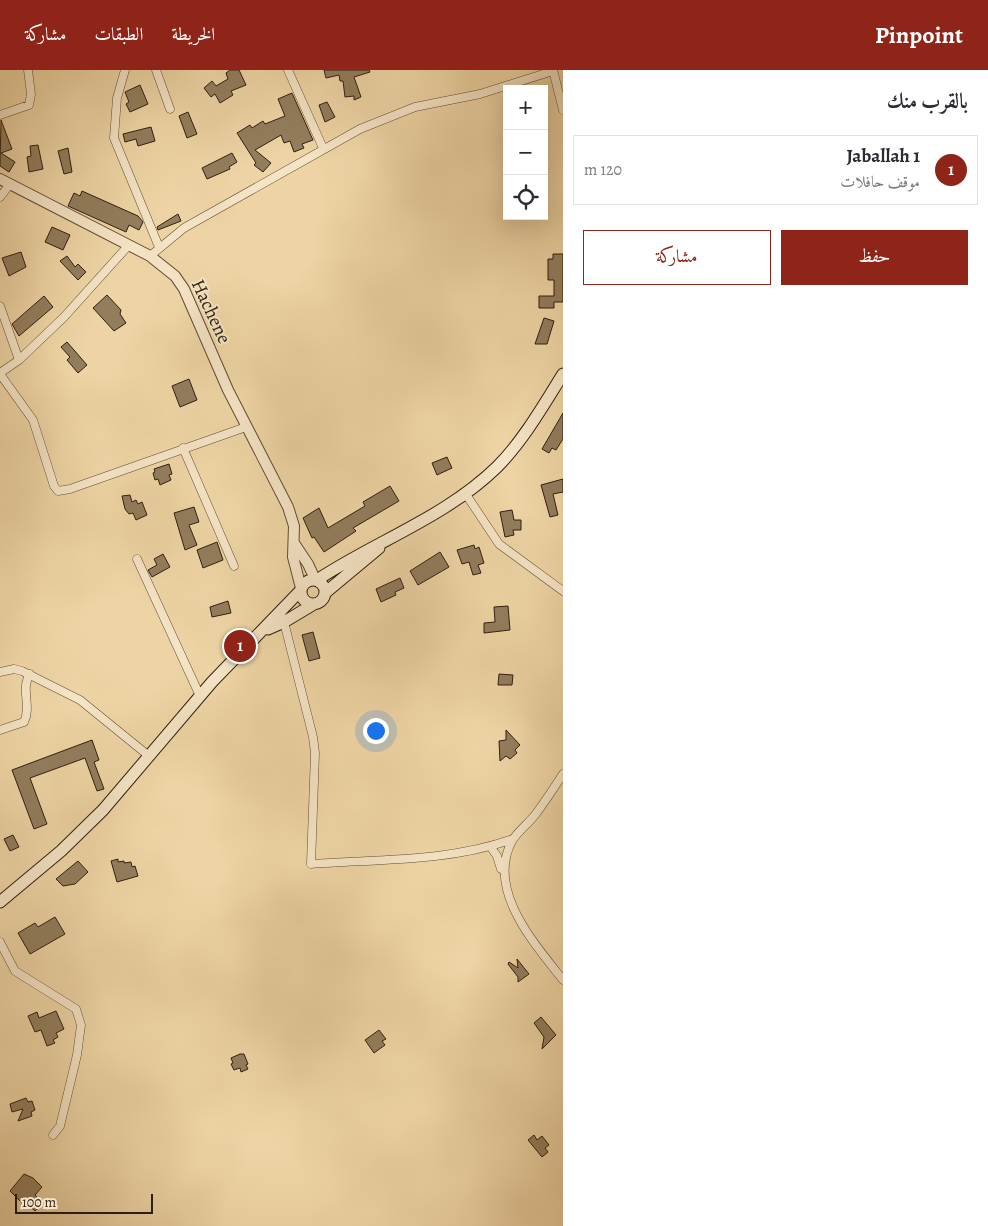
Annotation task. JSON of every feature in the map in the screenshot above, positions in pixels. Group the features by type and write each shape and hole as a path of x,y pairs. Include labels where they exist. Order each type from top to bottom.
{"main road":[{"path":"283,617 307,581 316,580 359,554 385,542 465,493 498,466 519,440 563,374"},
{"path":"0,902 88,825 200,696 264,631 283,617 322,601 325,593 385,542"},
{"path":"316,580 322,583 325,593"},
{"path":"301,590 306,602 314,604"}],"street":[{"path":"0,115 29,105 31,94 28,70"},
{"path":"125,70 117,98 114,138 159,247"},
{"path":"156,70 170,109"},
{"path":"288,70 323,148"},
{"path":"150,256 184,228 323,148 391,115 435,102 480,94 553,71 563,110"},
{"path":"0,197 5,182"},
{"name":"Hachene","path":"5,182 150,256 175,276 184,289 246,427 288,507 294,526 293,557 301,590"},
{"path":"128,246 64,316 19,360 0,374 33,420 54,486 58,491 70,489 246,427"},
{"path":"0,306 19,360"},
{"path":"183,448 234,566"},
{"path":"465,493 499,544 563,590"},
{"path":"294,544 308,564 316,580"},
{"path":"136,559 200,696"},
{"path":"283,617 306,704 314,745 311,864 429,858 490,846 514,838"},
{"path":"0,672 14,669 30,674 80,700 149,756"},
{"path":"0,730 24,722 27,714 25,684 30,674"},
{"path":"503,877 504,860 514,838 537,812 563,774"},
{"path":"490,846 497,856 507,893 519,916 537,946 563,980"},
{"path":"0,942 15,971 76,1009 81,1020 81,1035 71,1082 60,1126 53,1135"}],"building":[{"path":"230,70 239,70 246,85 231,91 233,95 220,103 215,94 211,97 204,88 212,81 216,86 228,79 226,73"},
{"path":"324,70 369,70 370,72 354,77 361,97 354,100 354,96 345,97 343,81 340,81 339,75 326,78"},
{"path":"140,85 148,104 130,112 126,104 129,102 125,92"},
{"path":"292,93 313,140 302,144 304,148 294,152 290,141 284,143 281,135 255,150 271,163 263,172 254,165 256,163 237,133 250,125 252,128 263,121 265,124 285,116 278,99"},
{"path":"327,102 335,117 325,122 319,105"},
{"path":"188,112 197,134 187,138 179,116"},
{"path":"1,120 12,149 1,153 15,162 9,172 0,166"},
{"path":"151,127 155,141 138,146 136,139 125,142 123,134"},
{"path":"38,145 43,169 29,172 27,157 31,156 30,146"},
{"path":"68,148 72,172 64,174 58,151"},
{"path":"232,153 237,162 229,167 230,169 207,179 202,168"},
{"path":"82,191 138,216 143,222 139,230 129,225 126,232 68,206 74,193 80,196"},
{"path":"178,214 181,221 158,230 157,227"},
{"path":"52,227 70,235 63,250 45,242"},
{"path":"21,252 26,267 9,276 2,258"},
{"path":"553,254 563,254 563,302 554,302 554,308 539,308 539,296 554,296 554,280 548,280 548,259 553,259"},
{"path":"67,256 75,267 78,264 86,272 78,280 60,261"},
{"path":"107,295 121,310 120,314 126,323 114,331 93,308"},
{"path":"44,296 53,307 19,336 12,324"},
{"path":"544,318 554,321 547,344 535,344"},
{"path":"67,342 87,365 78,373 67,360 70,357 61,347"},
{"path":"189,379 197,400 180,407 172,386"},
{"path":"563,413 563,439 556,450 552,448 549,453 542,449"},
{"path":"447,457 452,468 437,475 432,463"},
{"path":"169,464 172,474 169,475 171,480 160,485 158,479 155,480 154,469"},
{"path":"563,479 563,492 553,494 558,515 550,517 541,485"},
{"path":"390,486 399,501 353,528 356,531 324,552 314,537 312,538 303,518 319,508 328,528 365,506 363,502"},
{"path":"130,495 132,502 136,500 138,504 142,502 147,515 136,520 133,513 129,514 125,509 122,496"},
{"path":"194,507 199,522 189,525 197,545 185,550 174,513"},
{"path":"512,510 514,520 521,520 521,530 513,530 514,535 505,537 500,512"},
{"path":"217,542 223,560 203,568 197,550"},
{"path":"474,545 475,549 479,547 484,563 478,565 481,573 473,575 469,562 462,564 457,550"},
{"path":"440,552 449,567 418,585 410,571"},
{"path":"163,554 170,567 152,577 148,570 157,565 154,559"},
{"path":"400,578 404,588 395,592 396,595 381,602 376,589"},
{"path":"228,601 231,613 212,617 210,607"},
{"path":"508,606 510,630 484,633 484,623 495,622 494,607"},
{"path":"313,632 320,658 309,661 302,635"},
{"path":"499,674 513,675 512,685 498,685"},
{"path":"506,730 520,745 515,750 517,753 510,759 506,756 500,761 499,741 506,740"},
{"path":"92,740 99,760 94,762 104,789 97,791 85,758 30,778 47,824 34,829 12,770"},
{"path":"13,835 19,847 10,851 4,839"},
{"path":"118,859 118,862 131,862 132,867 135,866 138,876 117,882 111,861"},
{"path":"78,861 88,872 75,884 63,886 56,879"},
{"path":"55,917 65,934 30,954 18,933 35,923 38,927"},
{"path":"517,959 529,974 518,982 518,977 508,964 509,962 518,968"},
{"path":"56,1011 64,1029 56,1033 58,1037 53,1040 55,1043 47,1046 41,1030 35,1032 28,1016 37,1012 39,1018"},
{"path":"541,1017 556,1035 542,1049 544,1037 534,1023"},
{"path":"379,1030 386,1039 382,1041 385,1045 374,1053 365,1040"},
{"path":"244,1054 248,1064 246,1065 248,1069 241,1072 240,1068 234,1070 231,1064 233,1063 231,1058"},
{"path":"26,1098 28,1102 32,1101 35,1110 31,1112 32,1116 18,1121 23,1109 12,1112 10,1104"},
{"path":"534,1135 537,1140 542,1136 549,1145 545,1148 548,1152 542,1157 528,1140"},
{"path":"24,1174 33,1178 42,1187 35,1195 43,1203 35,1211 25,1202 23,1204 10,1191"}],"place":[{"name":"Jaballah 1","path":"240,646"}]}
